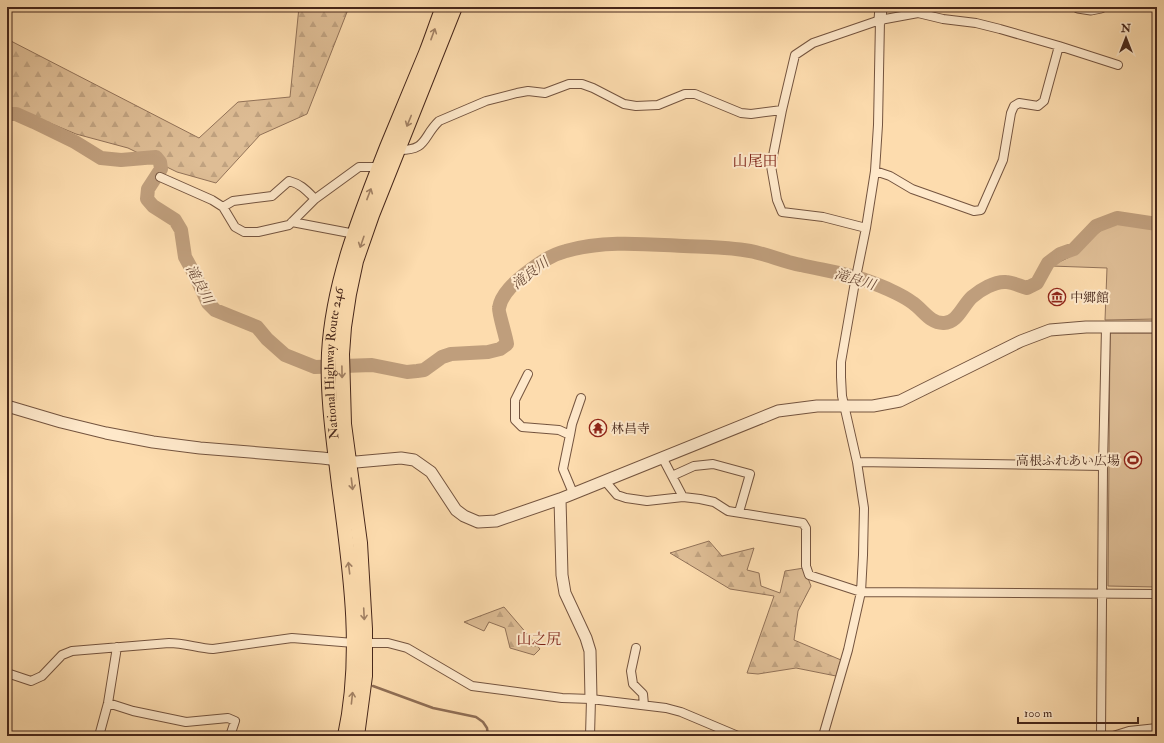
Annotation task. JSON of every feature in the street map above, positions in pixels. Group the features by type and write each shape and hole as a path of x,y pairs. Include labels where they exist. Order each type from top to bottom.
{"highway":[{"name":"National Highway Route 246","path":"357,736 365,676 351,580 336,390 333,313 338,289 355,234 443,7"},
{"name":"National Highway Route 246","path":"335,354 347,307 356,261 397,150 455,7"},
{"name":"National Highway Route 246","path":"345,736 350,713 359,643"}],"street":[{"path":"822,736 848,650 861,592 864,508 846,407 842,396 840,377 841,362 875,171 878,125 881,7"},
{"path":"1078,7 1091,9 1101,7"},
{"path":"866,228 822,217 782,212 777,200 771,166 794,55 813,43 880,20 918,12 943,20 976,23 1000,29 1118,65"},
{"path":"875,171 890,176 912,189 974,210 981,210 1003,160 1011,113 1014,106 1019,103 1038,106 1044,102 1059,46"},
{"path":"397,150 418,147 426,140 433,126 439,121 486,101 528,91 545,93 569,84 582,84 624,104 636,106 658,104 685,94 695,94 741,112 751,114 782,110"},
{"path":"160,177 212,200 223,207 234,227 244,232 258,232 289,225 315,199 359,167 380,167"},
{"path":"223,207 233,201 272,196 289,181 298,183 315,199"},
{"path":"292,222 355,234"},
{"path":"7,406 91,430 153,442 200,448 356,462 401,458 414,460 431,472 456,510 464,516 478,522 496,520 560,499 778,411 817,406 872,406 900,401 1021,341 1050,330 1086,327 1157,327"},
{"path":"1101,736 1103,466 1106,327"},
{"path":"528,374 515,400 515,420 522,427 559,430 570,435"},
{"path":"573,493 563,469 572,424 581,398"},
{"path":"662,457 683,497"},
{"path":"856,462 1103,466"},
{"path":"672,476 694,466 713,464 750,474 739,512"},
{"path":"605,481 617,495 626,498 647,501 683,497 700,499 714,502 728,511 803,524 806,528 806,566 809,575 861,592 1157,594"},
{"path":"560,499 562,576 565,593 586,638 590,651 590,736"},
{"path":"7,673 31,681 42,676 62,655 72,651 116,647 180,643 214,649 292,638 359,643 388,643 407,648 472,686 562,698 591,699 666,708 681,712 738,736"},
{"path":"99,736 108,703 116,647"},
{"path":"636,648 631,671 633,684 642,694 644,705"},
{"path":"108,703 133,711 186,722 228,718 234,721 230,736"},
{"path":"1113,736 1129,731 1157,728"}],"green space":[{"path":"299,7 349,7 307,114 260,135 216,183 177,172 128,148 76,134 19,110 7,109 7,39 199,138 238,102 290,97"},
{"path":"1117,223 1157,230 1157,319 1105,320 1107,268 1051,266 1069,258 1105,228"},
{"name":"高根ふれあい広場","path":"1110,333 1157,333 1157,587 1108,586"},
{"path":"709,541 722,556 754,548 747,570 759,573 761,586 780,593 785,571 804,568 811,586 798,611 794,640 841,660 836,676 796,668 758,674 747,673 774,596 730,589 670,553"},
{"path":"504,607 540,649 534,655 510,648 505,628 489,622 484,631 464,622"}],"waterway":[{"name":"滝良川","path":"7,114 16,114 34,122 75,142 101,158 121,160 156,157 160,162 161,169 148,189 147,199 153,206 175,220 181,230 185,257 208,303 215,310 257,327 267,339 285,355 315,367 372,365 407,372 424,370 442,357 451,354 488,352 500,349 507,344 499,310 500,303 505,293 521,277 544,260 560,253 595,245 639,244 717,247 750,251 795,264 841,273 865,280 908,299 930,319 943,323 956,317 972,297 993,284 1008,282 1027,288 1037,283 1048,263 1060,254 1074,249 1096,226 1117,218 1157,224"},
{"path":"373,686 433,708 476,717 483,722 487,728 488,736"},
{"path":"1134,736 1157,733"}],"place":[{"name":"中郷館","path":"1057,297"},
{"name":"林昌寺","path":"598,428"},
{"name":"高根ふれあい広場","path":"1133,460"}],"district":[{"name":"山尾田","path":"755,161"},
{"name":"山之尻","path":"539,639"}]}
